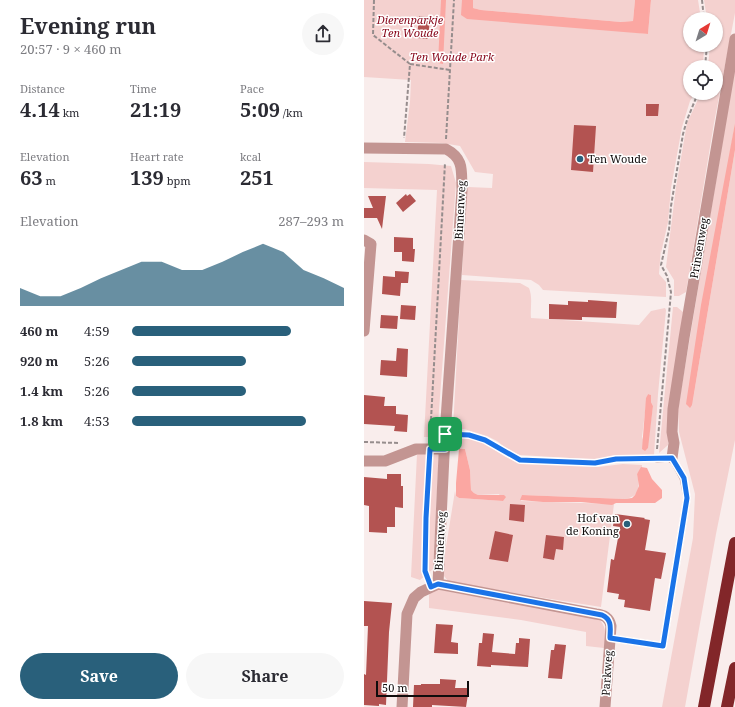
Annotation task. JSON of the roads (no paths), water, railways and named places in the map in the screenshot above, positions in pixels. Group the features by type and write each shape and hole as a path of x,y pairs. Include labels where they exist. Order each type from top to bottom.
{"highway":[{"path":"704,707 735,543"},
{"path":"727,707 735,668"}],"street":[{"name":"Prinsenweg","path":"672,458 674,443 672,432 673,409 735,39"},
{"name":"Binnenweg","path":"364,148 446,149 456,156 461,163 462,190 445,449 434,585 602,615 606,617 610,623 610,638"},
{"path":"364,240 371,244 364,331"},
{"path":"364,460 385,461 416,449 430,446 445,449"},
{"path":"402,707 406,614 414,598 421,592 434,585"},
{"name":"Parkweg","path":"605,707 610,638"}],"lane":[{"path":"610,638 663,646 687,498 684,478 672,458 657,459"}],"place":[{"name":"Ten Woude","path":"580,159"},
{"name":"Hof van de Koning","path":"627,524"}],"park label":[{"name":"Dierenparkje Ten Woude","path":"410,26"},
{"name":"Ten Woude Park","path":"452,57"}]}
